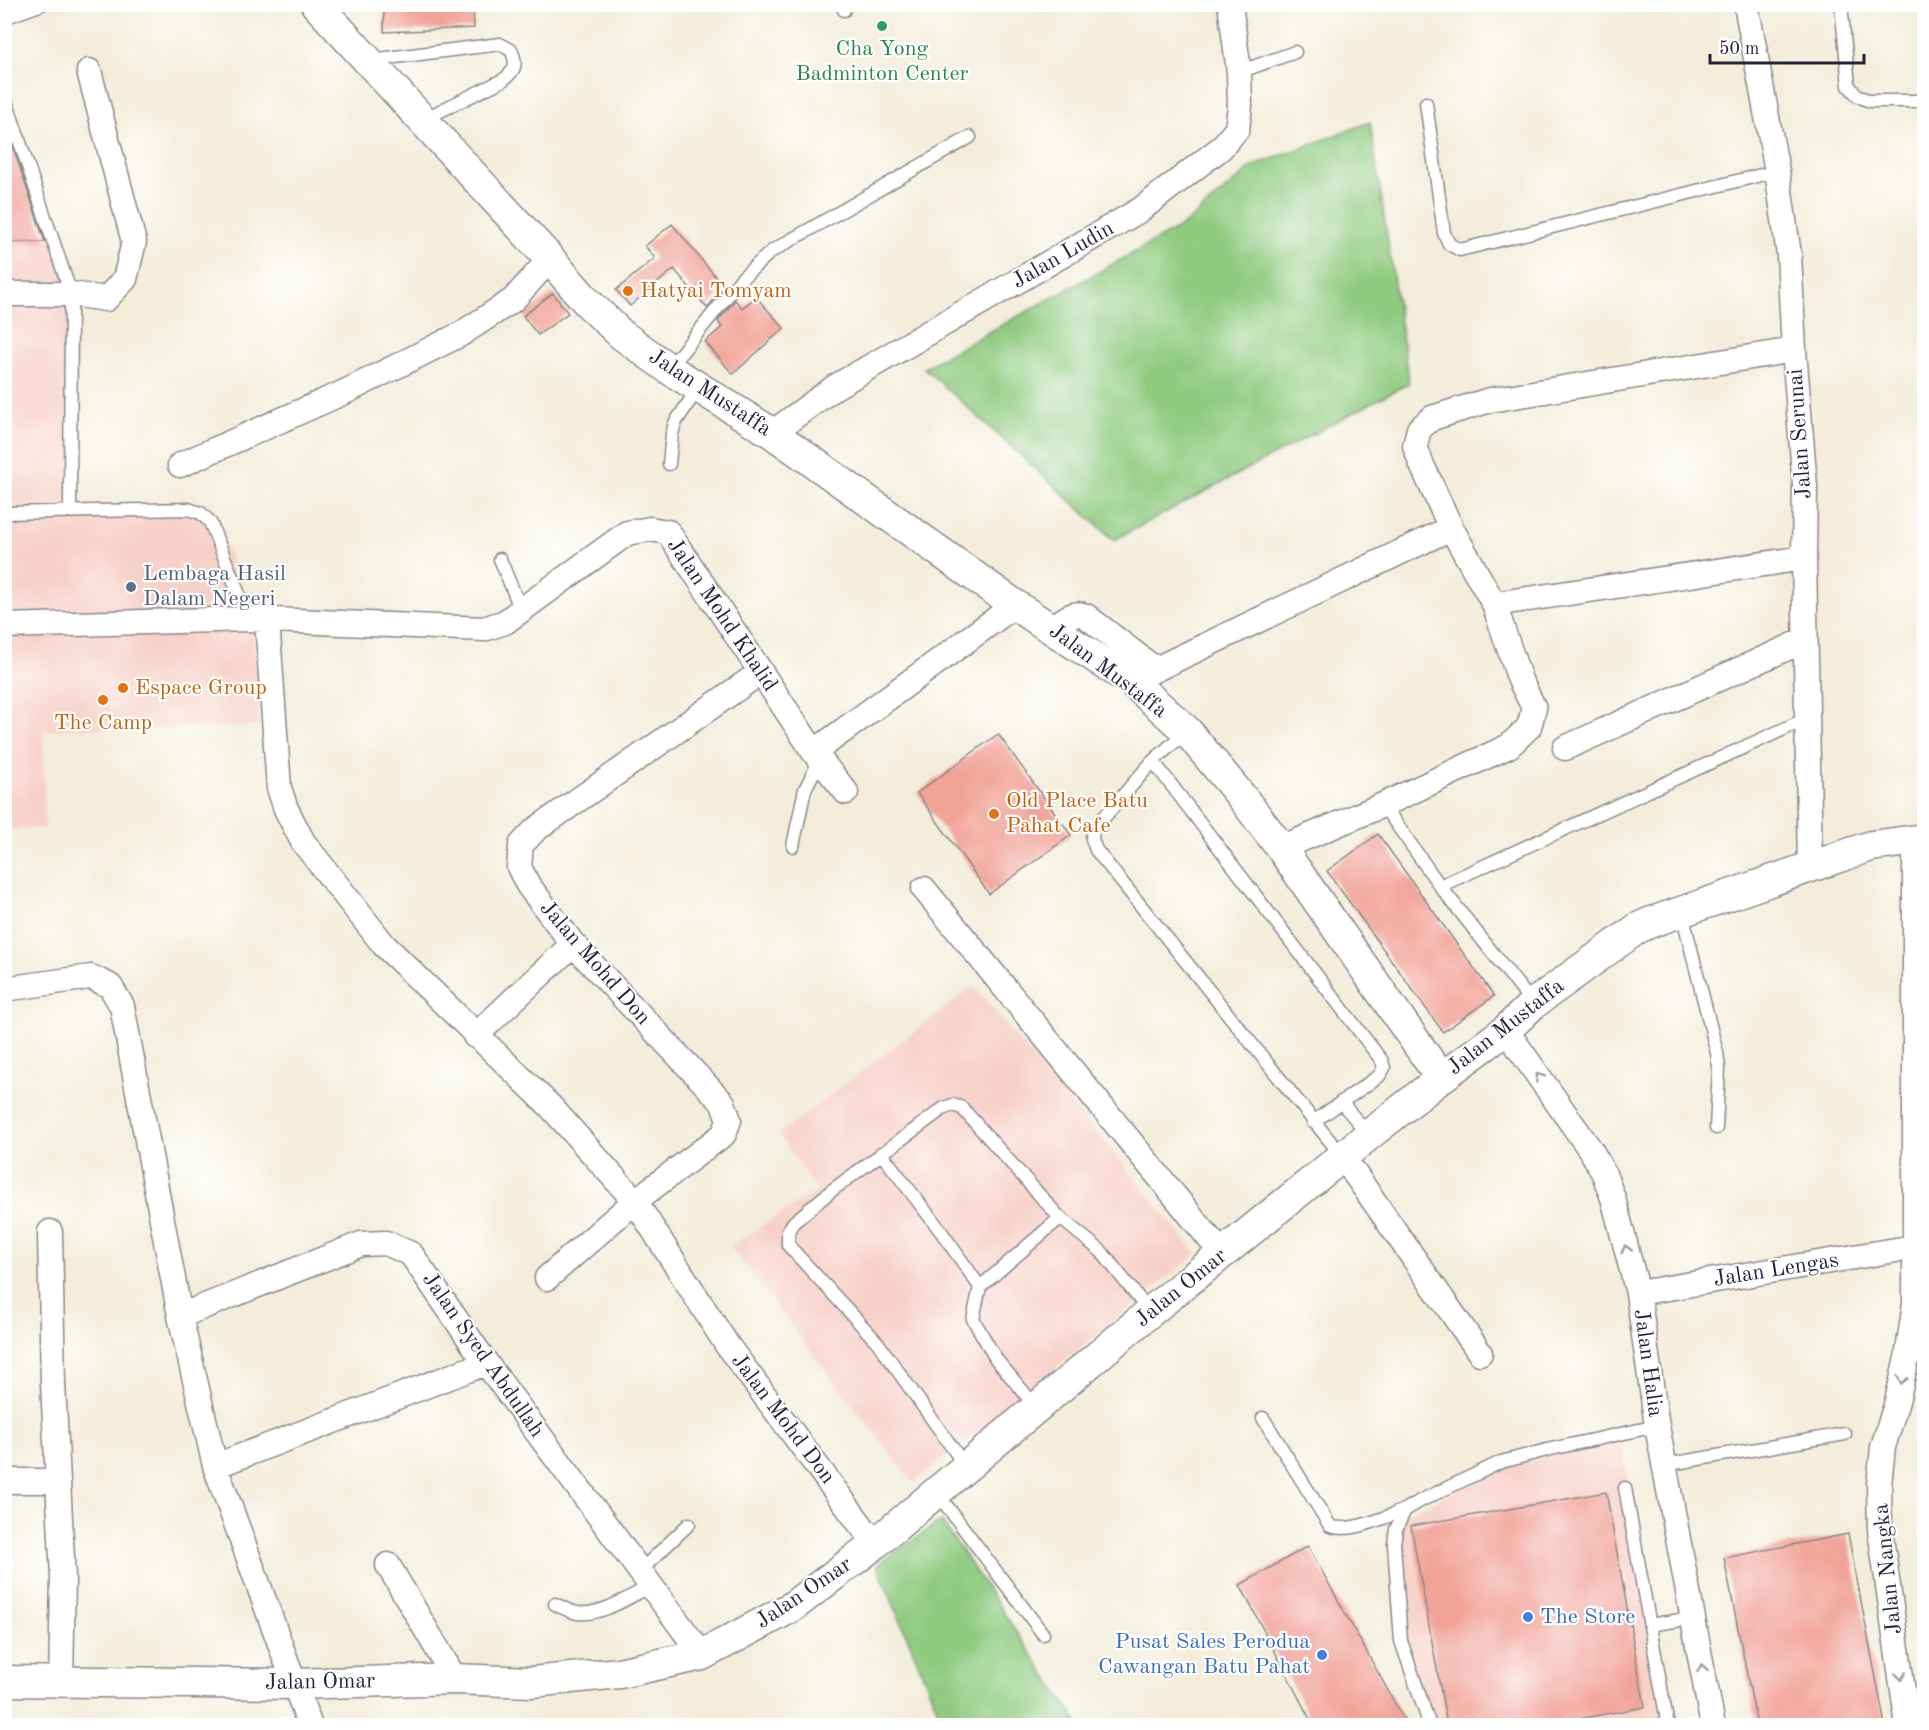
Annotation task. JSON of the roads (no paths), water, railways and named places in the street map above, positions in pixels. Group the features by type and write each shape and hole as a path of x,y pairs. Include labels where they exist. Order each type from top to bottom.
{"street":[{"name":"Jalan Mustaffa","path":"316,4 587,302 622,335 669,369 772,433 1015,605 1052,628 1143,675 1281,848 1441,1078 1506,1030 1533,1004 1638,928 1871,846 1920,840"},
{"name":"Jalan Ludin","path":"772,433 835,387 1140,210 1221,148 1237,129 1240,106 1239,72 1230,4"},
{"name":"Jalan Serunai","path":"1746,4 1777,171 1789,255 1794,350 1806,486 1804,558 1810,867"},
{"path":"4,294 72,294 106,299 125,279 134,242 89,71"},
{"path":"180,465 349,390 461,334 513,300 550,259"},
{"path":"1281,848 1383,805 1509,746 1529,728 1534,708 1520,680 1494,604 1451,528 1420,464 1415,446 1419,429 1432,418 1490,400 1794,350"},
{"path":"1143,675 1451,528"},
{"name":"Jalan Mohd Khalid","path":"4,626 258,620 483,629 505,622 627,533 650,529 668,532 817,756 846,792"},
{"path":"1494,604 1804,558"},
{"path":"817,756 1015,605"},
{"name":"Jalan Mohd Don","path":"258,620 279,788 286,809 303,842 384,945 475,1036 550,1106 635,1201 727,1345 875,1544"},
{"path":"1565,748 1805,640"},
{"name":"Jalan Mohd Don","path":"635,1201 724,1134 729,1120 723,1103 573,944 528,885 519,867 521,845 535,830 761,672"},
{"name":"Jalan Nangka","path":"1908,1725 1880,1530 1879,1485 1883,1448 1898,1401 1915,1303 1920,840"},
{"path":"924,889 1223,1255"},
{"path":"475,1036 573,944"},
{"path":"4,989 91,977 110,986 122,1006 180,1316 215,1466 309,1725"},
{"name":"Jalan Halia","path":"1506,1030 1592,1152 1613,1197 1638,1293 1657,1426 1713,1725"},
{"name":"Jalan Omar","path":"4,1681 294,1684 456,1679 531,1682 619,1673 702,1655 792,1607 875,1544 1150,1312 1441,1078"},
{"path":"1343,1157 1480,1353"},
{"path":"547,1278 635,1201"},
{"path":"50,1232 53,1384 63,1577 61,1681"},
{"name":"Jalan Syed Abdullah","path":"180,1316 361,1244 386,1243 411,1254 486,1363 702,1655"},
{"name":"Jalan Lengas","path":"1638,1293 1914,1248"},
{"path":"215,1466 486,1363"},
{"path":"4,1481 58,1481"},
{"path":"388,1565 456,1679"}],"lane":[{"path":"4,18 42,4"},
{"path":"1841,4 1849,86 1858,96 1870,101 1924,101"},
{"path":"366,61 500,44 511,50 516,63 512,73 503,80 421,120"},
{"path":"1239,72 1295,52"},
{"path":"4,95 72,294 70,511"},
{"path":"1426,103 1444,233 1449,244 1460,250 1777,171"},
{"path":"669,369 742,278 772,251 970,137"},
{"path":"669,464 675,423 699,387"},
{"path":"4,513 188,509 201,513 210,522 258,620"},
{"path":"500,559 521,610"},
{"path":"1440,886 1806,719"},
{"path":"1187,731 1153,761 1093,830 1092,839 1096,850 1343,1157"},
{"path":"793,846 804,789 817,756"},
{"path":"1153,761 1382,1061 1384,1068 1379,1076 1313,1122"},
{"path":"1383,805 1440,886 1533,1004"},
{"path":"1682,912 1717,1053 1719,1067 1716,1128"},
{"path":"1341,1102 1369,1135"},
{"path":"966,1467 878,1343 788,1245 788,1231 794,1222 881,1153 944,1108 953,1105 962,1108 1060,1218 1101,1251 1150,1312"},
{"path":"881,1153 980,1287"},
{"path":"1036,1408 996,1359 973,1319 980,1287 1060,1218"},
{"path":"1263,1418 1330,1526 1337,1529 1348,1529 1405,1510 1501,1462 1657,1426"},
{"path":"1664,1465 1845,1434"},
{"path":"1625,1488 1668,1725"},
{"path":"937,1493 1043,1634"},
{"path":"1405,1510 1396,1529 1394,1544 1401,1641 1430,1725"},
{"path":"555,1604 578,1613 605,1608 645,1579 689,1524"},
{"path":"1650,1625 1692,1618"}],"place":[{"name":"Cha Yong Badminton Center","path":"882,26"},
{"name":"Hatyai Tomyam","path":"628,291"},
{"name":"Lembaga Hasil Dalam Negeri","path":"131,587"},
{"name":"Espace Group","path":"123,688"},
{"name":"The Camp","path":"103,700"},
{"name":"Old Place Batu Pahat Cafe","path":"994,814"},
{"name":"The Store","path":"1528,1617"},
{"name":"Pusat Sales Perodua Cawangan Batu Pahat","path":"1322,1655"}]}
